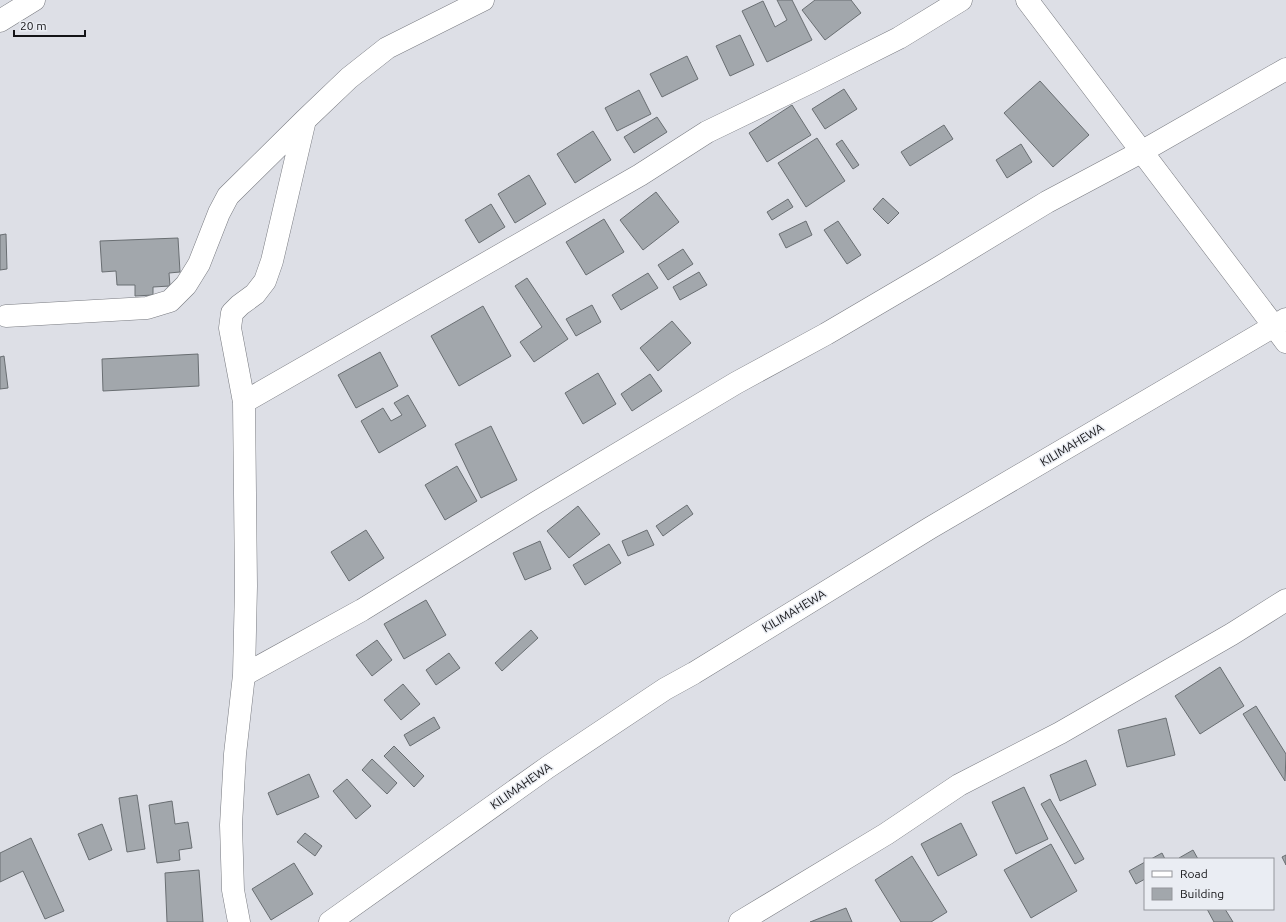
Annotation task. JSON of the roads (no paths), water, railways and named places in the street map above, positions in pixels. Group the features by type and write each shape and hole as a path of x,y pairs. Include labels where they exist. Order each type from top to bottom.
{"street":[{"path":"0,21 34,0"},
{"path":"6,316 147,308 170,301 186,285 199,264 219,213 228,196 305,120 349,78 387,48 483,0"},
{"path":"244,402 640,175 706,132 813,82 899,38 961,0"},
{"path":"1027,0 1141,152 1282,328"},
{"path":"244,675 362,610 736,383 840,326 1047,202 1141,152 1286,69"},
{"path":"240,922 233,890 231,825 235,754 244,675 246,586 244,402 230,328 232,313 255,294 265,281 272,261 305,120"},
{"name":"KILIMAHEWA","path":"330,922 548,767 665,689 694,673 930,528 1282,328"},
{"path":"740,922 886,834 959,785 1060,733 1232,634 1286,600"}]}
